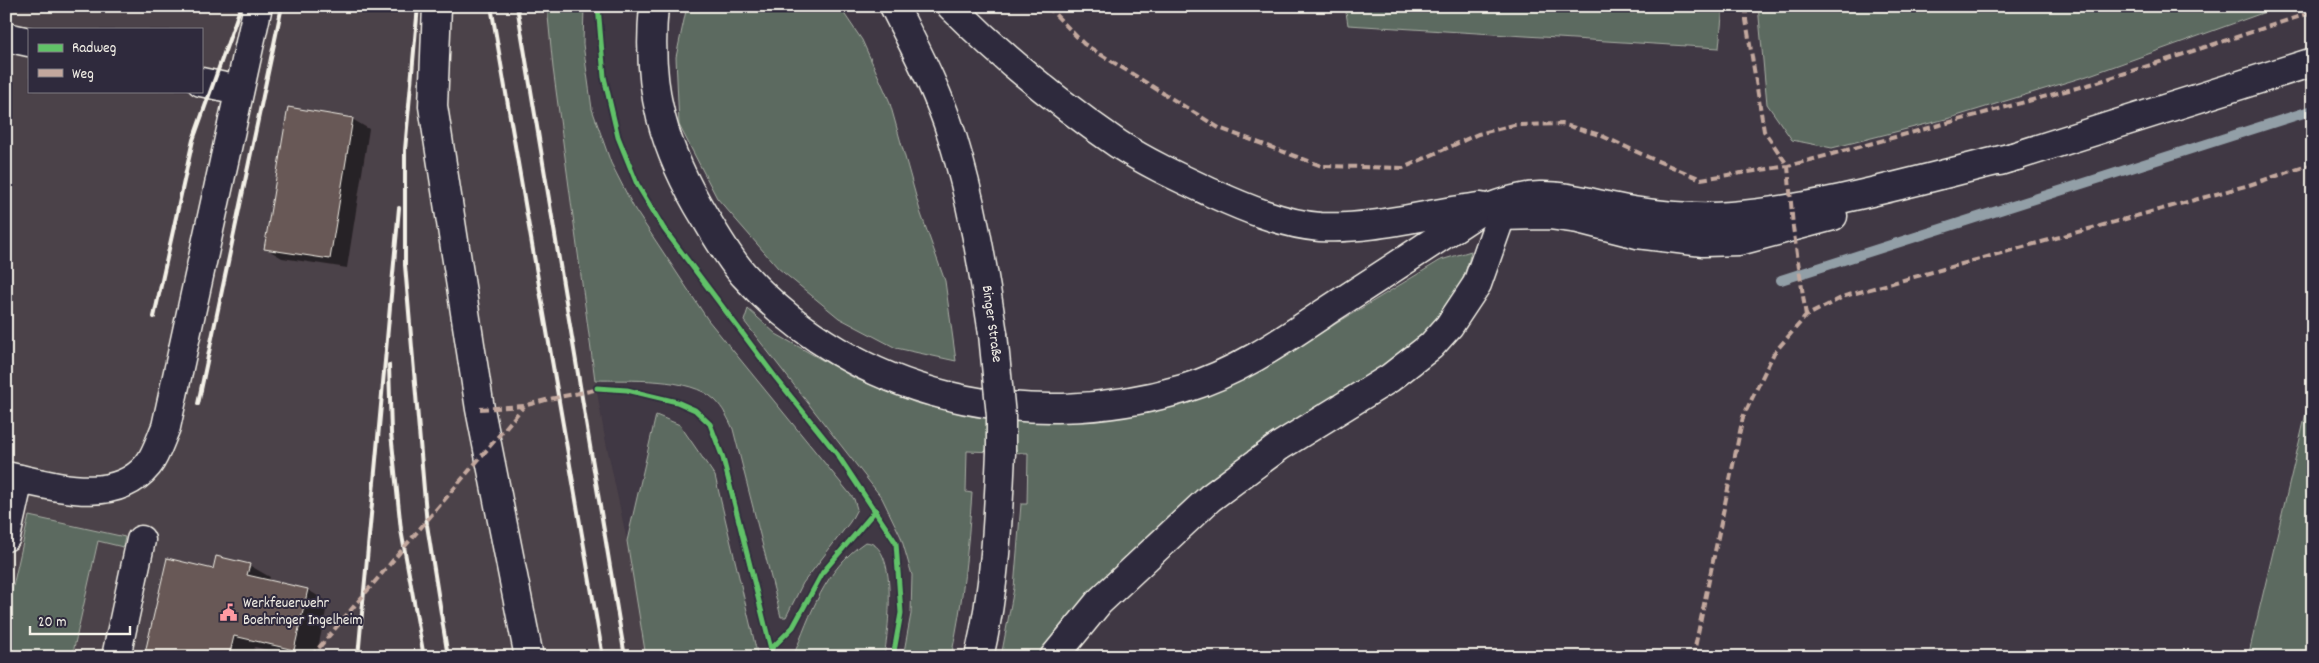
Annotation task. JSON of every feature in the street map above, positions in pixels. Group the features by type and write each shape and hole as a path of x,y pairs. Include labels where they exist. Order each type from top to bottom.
{"main road":[{"path":"6,537 13,478 76,490 119,488 148,465 166,427 258,6"},
{"path":"437,6 433,106 480,409 529,657"},
{"name":"Binger Straße","path":"894,6 932,83 952,135 979,242 993,334 1001,416 998,533 992,589 979,657"},
{"path":"951,6 986,41 1026,76 1118,144 1159,168 1235,204 1278,218 1318,227 1356,228 1444,211 1497,211"},
{"path":"656,10 651,55 653,80 666,140 680,173 700,209 741,272 774,305 810,334 845,356 882,375 944,396 1002,406 1043,408 1108,404 1147,398 1185,388 1222,374 1276,345 1458,225 1532,196 1552,195 1656,214 1730,216 1819,202 2017,156 2313,62"},
{"path":"6,37 28,42"},
{"path":"202,82 239,90"},
{"path":"1054,657 1099,602 1210,498 1280,446 1390,378 1431,346 1449,326 1477,284 1497,211"},
{"path":"116,657 141,540"}],"shaded area":[{"path":"6,6 547,6 553,68 589,345 604,433 627,541 646,657 6,657"}],"green space":[{"path":"547,6 584,6 583,44 592,109 611,163 634,208 708,320 854,499 857,509 850,522 803,583 786,617 781,617 733,429 718,403 704,392 675,383 641,380 595,380 553,68"},
{"path":"687,6 839,6 862,40 889,100 921,214 945,281 956,361 896,348 839,318 778,268 717,198 679,125 676,57"},
{"path":"1345,6 1723,6 1719,48 1348,25"},
{"path":"1758,6 2282,6 2087,76 1950,118 1832,148 1792,140 1767,104"},
{"path":"1471,251 1458,289 1438,321 1412,348 1382,372 1281,434 1163,524 1108,574 1083,600 1036,657 1001,657 1014,588 1021,504 1027,504 1028,453 967,451 966,492 972,493 962,596 951,657 903,657 911,614 912,575 901,537 882,498 744,321 748,309 776,334 856,379 916,403 976,417 1022,419 1201,396 1238,383 1441,260"},
{"path":"2313,384 2313,657 2248,657"},
{"path":"656,415 680,425 715,476 758,657 646,657 627,541"},
{"path":"29,516 125,537 123,547 98,541 72,657 6,657 6,617"},
{"path":"865,542 876,546 883,557 887,572 889,610 884,657 793,657 813,609 829,579 851,553"}],"building":[{"path":"288,107 353,118 330,259 264,249"},
{"name":"Werkfeuerwehr Boehringer Ingelheim","path":"216,556 250,564 247,575 308,589 294,650 234,636 229,657 144,657 167,558 213,569"}],"waterway":[{"path":"1781,280 2313,110"}],"railway":[{"path":"154,317 193,140 241,6"},
{"path":"198,404 282,6"},
{"path":"418,6 405,150 405,265 427,525 448,657"},
{"path":"491,6 603,657"},
{"path":"517,6 625,657"},
{"path":"358,657 399,208"},
{"path":"389,365 391,433 401,530 424,657"}],"marked path":[{"path":"1047,6 1084,44 1219,128 1322,166 1403,168 1478,134 1514,125 1562,124 1600,135 1701,179 1788,166 2095,83 2313,12"},
{"path":"1746,6 1746,20 1764,131 1788,166 1793,227 1806,316"},
{"path":"1693,657 1743,417 1774,353 1806,316 1845,296 2249,185 2313,164"},
{"path":"480,409 524,406 600,389"},
{"path":"311,657 524,406"}],"cycle path":[{"path":"598,6 604,77 618,137 637,184 664,229 776,378 837,454 896,543 901,613 893,657"},
{"path":"597,388 627,390 677,402 695,410 710,424 723,458 773,657"},
{"path":"772,648 793,627 823,572 876,510"}],"place":[{"name":"Werkfeuerwehr Boehringer Ingelheim","path":"229,613"}]}
